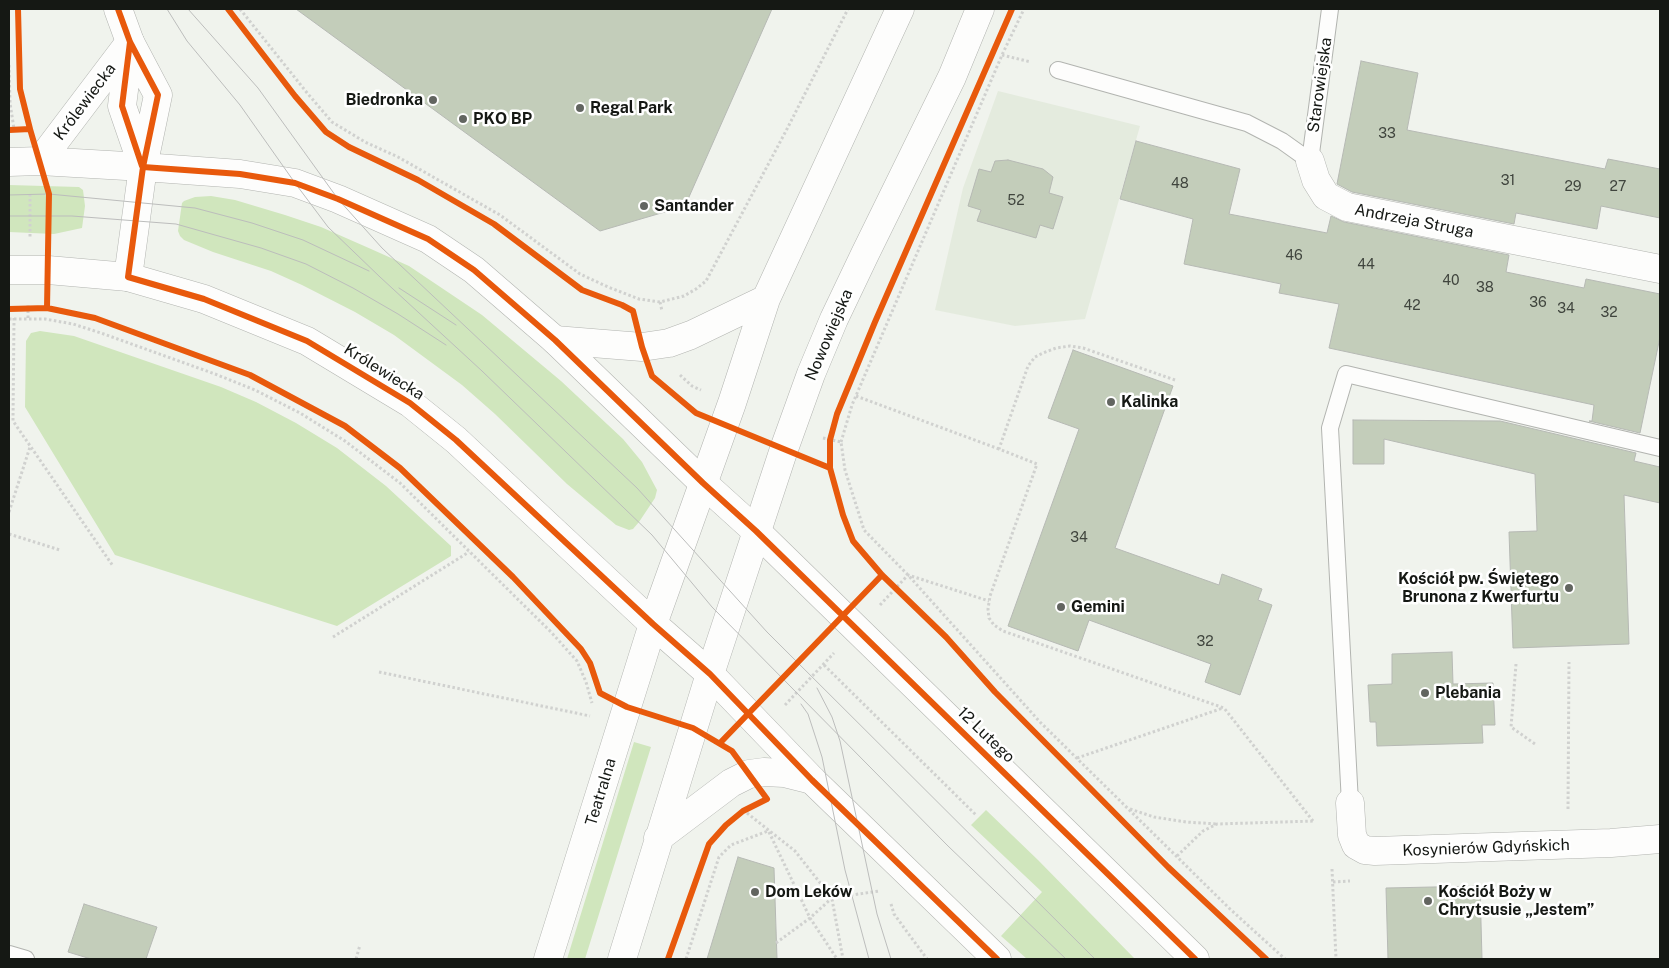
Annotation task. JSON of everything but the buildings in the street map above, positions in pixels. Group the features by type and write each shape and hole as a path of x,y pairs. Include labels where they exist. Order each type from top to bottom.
{"street":[{"name":"Królewiecka","path":"118,9 130,42 122,106 143,167 128,277 204,299 307,340 410,403 456,440 653,624 710,674"},
{"path":"653,624 732,403 766,299 900,9"},
{"name":"Nowowiejska","path":"710,674 791,427 834,319 952,77 980,9"},
{"name":"Królewiecka","path":"40,161 130,42"},
{"path":"9,162 40,161 240,174 295,183 338,199 428,239 474,270 555,340 756,532"},
{"name":"Andrzeja Struga","path":"1310,161 1316,180 1326,196 1347,208 1660,269"},
{"path":"9,270 48,270 128,277"},
{"path":"555,340 642,346 669,343 691,335 766,299"},
{"name":"12 Lutego","path":"756,532 1195,959"},
{"name":"Teatralna","path":"548,959 653,624"},
{"path":"622,959 710,674 812,780 997,959"},
{"path":"658,838 731,783 749,774 764,772 784,773 812,780"},
{"name":"Kosynierów Gdyńskich","path":"1350,812 1352,835 1356,845 1365,850 1375,852 1660,840"}],"lane":[{"name":"Starowiejska","path":"1310,161 1330,9"},
{"path":"1058,70 1247,123 1282,141 1310,161"},
{"path":"1350,812 1330,428 1346,374 1660,448"},
{"path":"9,954 26,959"}],"path":[{"path":"240,9 332,122 365,142 398,157 500,215 580,274 639,299 660,302 684,296 706,281 848,9"},
{"path":"1024,9 959,153 856,396 841,442 845,470 864,530 908,575 1040,722 1230,909 1285,959"},
{"path":"9,130 30,129 40,161"},
{"path":"18,308 47,308 48,270"},
{"path":"660,302 669,343 679,373 692,386 732,403"},
{"path":"13,421 14,318"},
{"path":"9,319 44,319 73,324 101,332 254,390 345,441 400,483 551,632 577,661 592,701 592,716 379,672"},
{"path":"999,449 1028,366 1035,357 1056,348 1070,346 1082,348 1175,380"},
{"path":"856,396 1037,464 990,601 988,609 989,618 994,625 1003,631 1224,708 1313,821"},
{"path":"9,418 43,463 112,566"},
{"path":"791,427 841,442"},
{"path":"830,449 832,431"},
{"path":"9,512 30,446"},
{"path":"9,534 60,550"},
{"path":"333,637 469,552"},
{"path":"908,575 990,601"},
{"path":"763,730 908,575"},
{"path":"889,581 903,595"},
{"path":"1568,810 1569,662"},
{"path":"1516,664 1510,727 1535,744"},
{"path":"824,665 977,816"},
{"path":"1077,758 1224,708"},
{"path":"737,816 767,799 749,774"},
{"path":"1128,808 1154,817 1217,824 1313,821 1350,812"},
{"path":"1177,856 1203,831 1217,824"},
{"path":"769,831 795,851 832,898 842,959"},
{"path":"769,831 810,918 837,959"},
{"path":"686,959 719,857 731,845 769,831"},
{"path":"1332,865 1336,959"},
{"path":"776,943 810,918 832,898 886,890"},
{"path":"889,898 894,914 927,959"},
{"path":"356,959 360,945"}],"shaded area":[{"path":"998,91 1140,126 1085,319 1015,326 935,310 963,188"}],"green space":[{"path":"9,185 79,187 83,190 85,206 82,228 54,234 9,232"},
{"path":"211,196 235,200 321,227 409,266 482,315 561,381 623,439 642,462 657,490 655,498 639,522 633,529 629,530 616,525 567,484 495,414 462,385 394,335 355,312 302,285 271,271 213,252 184,240 178,231 182,203 195,197"},
{"path":"40,331 74,336 221,387 256,402 296,423 337,448 386,486 451,546 451,556 337,626 115,555 25,407 26,341 31,333"},
{"path":"634,742 651,747 585,959 567,959"},
{"path":"986,810 1135,959 1027,959 1001,936 1042,892 971,825"}],"tram line":[{"path":"167,9 187,41 240,105 328,227 482,371 652,535 712,607 948,846 1066,959"},
{"path":"188,9 258,88 338,199 382,248 637,488 767,632 1095,959"},
{"path":"9,195 49,194 195,208 252,223 303,240 369,271"},
{"path":"9,216 72,216 176,224 261,248 306,264 353,288 446,345"},
{"path":"399,288 456,325"},
{"path":"817,688 832,717 840,741 877,914 891,959"},
{"path":"801,704 808,714 822,757 845,870 869,959"}],"cycle path":[{"path":"9,130 30,129 20,89 18,9"},
{"path":"118,9 130,42 158,95 143,167 128,277 204,299 307,341 410,403 456,440 653,624 710,674 812,780 997,959"},
{"path":"228,9 295,96 326,132 349,147 418,180 494,224 582,290 633,311 652,376 696,413 830,468"},
{"path":"1012,9 875,322 837,414 830,440 830,468 843,515 853,541 882,575 946,637 995,692 1168,867 1266,959"},
{"path":"130,42 122,106 142,166"},
{"path":"9,309 47,308 49,194 30,129"},
{"path":"143,167 240,174 295,183 338,199 428,239 474,270 555,340 703,483 756,531 1195,959"},
{"path":"47,308 95,318 250,375 345,426 400,468 513,577 581,649 590,663 600,693 627,707 693,728 732,751 767,799 743,811 726,825 709,844 668,959"},
{"path":"720,743 882,575"}],"place":[{"name":"Biedronka","path":"433,100"},
{"name":"Regal Park","path":"580,108"},
{"name":"PKO BP","path":"463,119"},
{"name":"Santander","path":"644,206"},
{"name":"Kalinka","path":"1111,402"},
{"name":"Kościół pw. Świętego Brunona z Kwerfurtu","path":"1569,588"},
{"name":"Gemini","path":"1061,607"},
{"name":"Plebania","path":"1425,693"},
{"name":"Dom Leków","path":"755,892"},
{"name":"Kościół Boży w Chrytsusie „Jestem”","path":"1428,901"}]}
